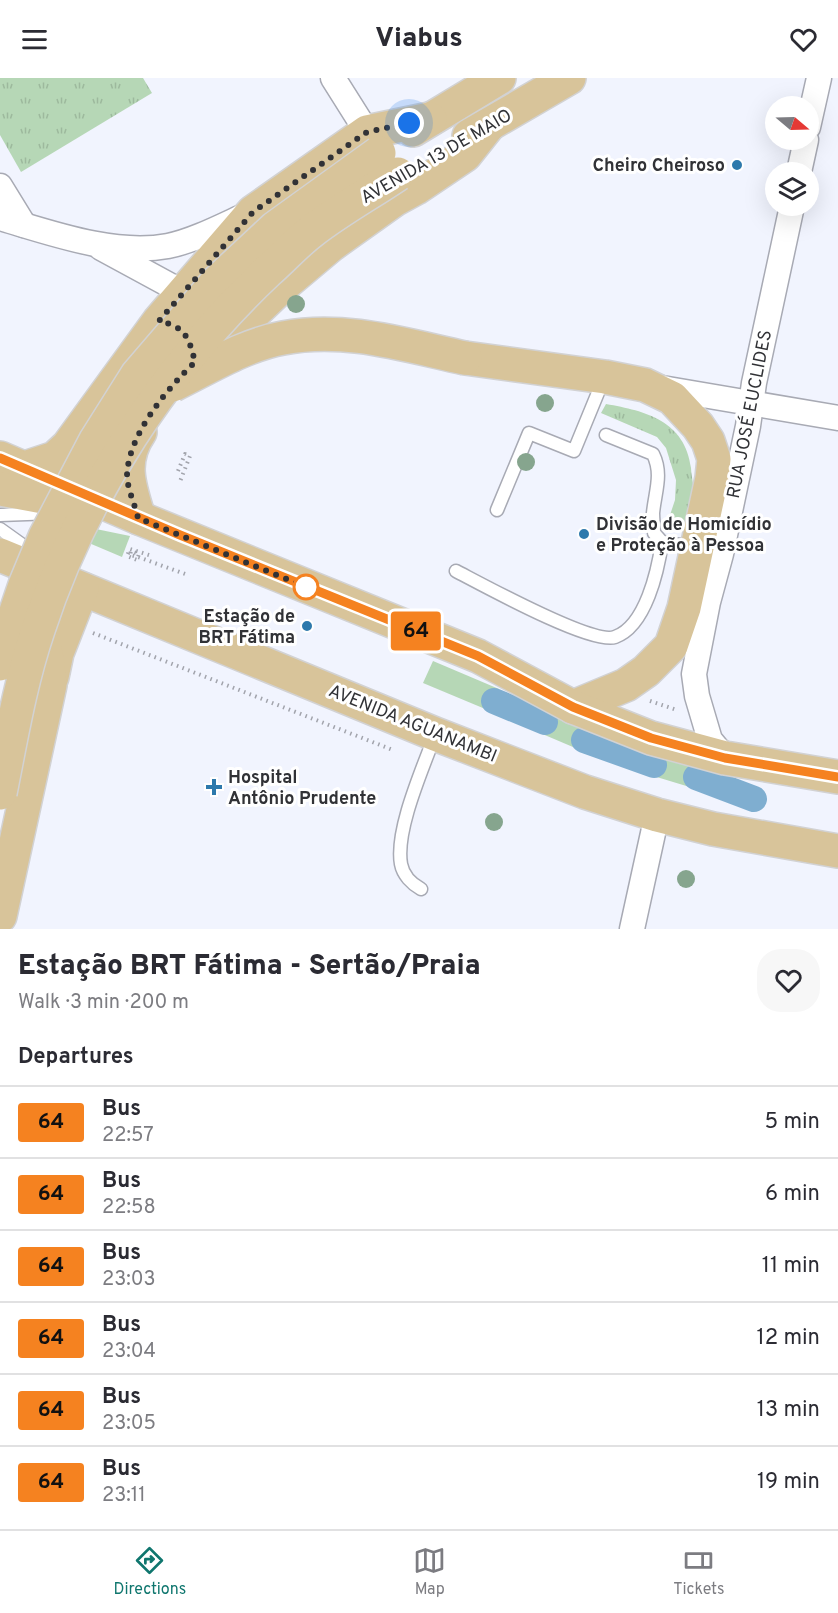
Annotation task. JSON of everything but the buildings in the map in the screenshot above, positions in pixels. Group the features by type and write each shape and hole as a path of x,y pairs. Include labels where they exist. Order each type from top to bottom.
{"main road":[{"name":"AVENIDA 13 DE MAIO","path":"0,664 6,638 45,537 96,440 137,375 224,275 275,228 430,119 499,78"},
{"name":"AVENIDA 13 DE MAIO","path":"0,793 19,699 38,630 67,554 89,506 123,450 164,390 236,302 311,232 381,153 488,126 569,78"},
{"path":"127,514 129,458 134,440 181,375 208,349 236,330 281,287 331,245 394,200 465,155 488,126"},
{"path":"13,463 55,458 68,446 159,321 253,212 381,153"},
{"path":"159,321 183,330 190,341 195,362"},
{"path":"164,390 250,348 282,338 317,334 351,334 465,358 605,377 645,385 672,398 688,414 708,441 714,459 709,551 684,608 671,646 646,671 626,685 573,707"},
{"path":"83,424 88,448 98,458 111,462 129,458"},
{"path":"13,463 127,514 478,656 573,707 651,738 725,758 838,777"},
{"path":"0,489 127,514"},
{"name":"AVENIDA AGUANAMBI","path":"0,555 82,589 430,748 657,815 713,829 838,851"},
{"path":"0,916 57,653 82,589"},
{"path":"0,635 15,628 28,628 37,634 46,649 50,685"}],"street":[{"path":"333,78 381,153"},
{"path":"815,96 819,78"},
{"path":"0,186 24,225"},
{"path":"0,218 94,244 146,248 170,246 214,230 253,212"},
{"name":"RUA JOSÉ EUCLIDES","path":"725,758 710,740 697,696 694,674 708,602 709,551 748,426 790,216"},
{"path":"94,244 184,293"},
{"path":"645,385 838,418"},
{"path":"632,929 657,815"}],"lane":[{"path":"497,510 529,433 574,451 605,377"},
{"path":"606,435 653,454 658,471 653,513 654,533 662,542 709,551"},
{"path":"0,515 127,514"},
{"path":"0,529 82,589"},
{"path":"456,571 576,630 606,639 624,632 636,620 657,571 662,542"},
{"path":"421,889 406,876 401,866 400,849 402,835 430,748"}],"path":[{"path":"178,471 185,454 190,456 179,484"},
{"path":"149,556 130,549 127,556 137,560 138,557 188,575"},
{"name":"AVENIDA AGUANAMBI","path":"69,624 430,748"}],"green space":[{"path":"0,78 143,78 152,93 21,172 0,135"},
{"path":"606,404 649,415 672,429 681,439 687,452 693,485 684,532 666,527 675,500 676,480 666,448 657,437 601,413"},
{"path":"18,513 130,536 122,557"},
{"path":"433,661 499,689 490,711 423,683"},
{"path":"550,711 589,729 580,750 540,733"},
{"path":"657,753 699,766 693,788 650,775"}],"waterway":[{"path":"494,701 545,722"},
{"path":"584,740 654,765"},
{"path":"696,777 754,799"}],"bus line":[{"name":"64","path":"0,458 138,518 478,656 573,707 651,738 725,758 838,777"}],"place":[{"name":"Cheiro Cheiroso","path":"737,165"},
{"name":"Divisão de Homicídio e Proteção à Pessoa","path":"584,534"},
{"name":"Estação de BRT Fátima","path":"307,626"},
{"name":"Hospital Antônio Prudente","path":"214,787"}],"route":[{"path":"306,587 138,518 127,480 129,458 134,440 181,375 195,362 190,341 183,330 159,321 253,212 367,132 409,123"}]}
